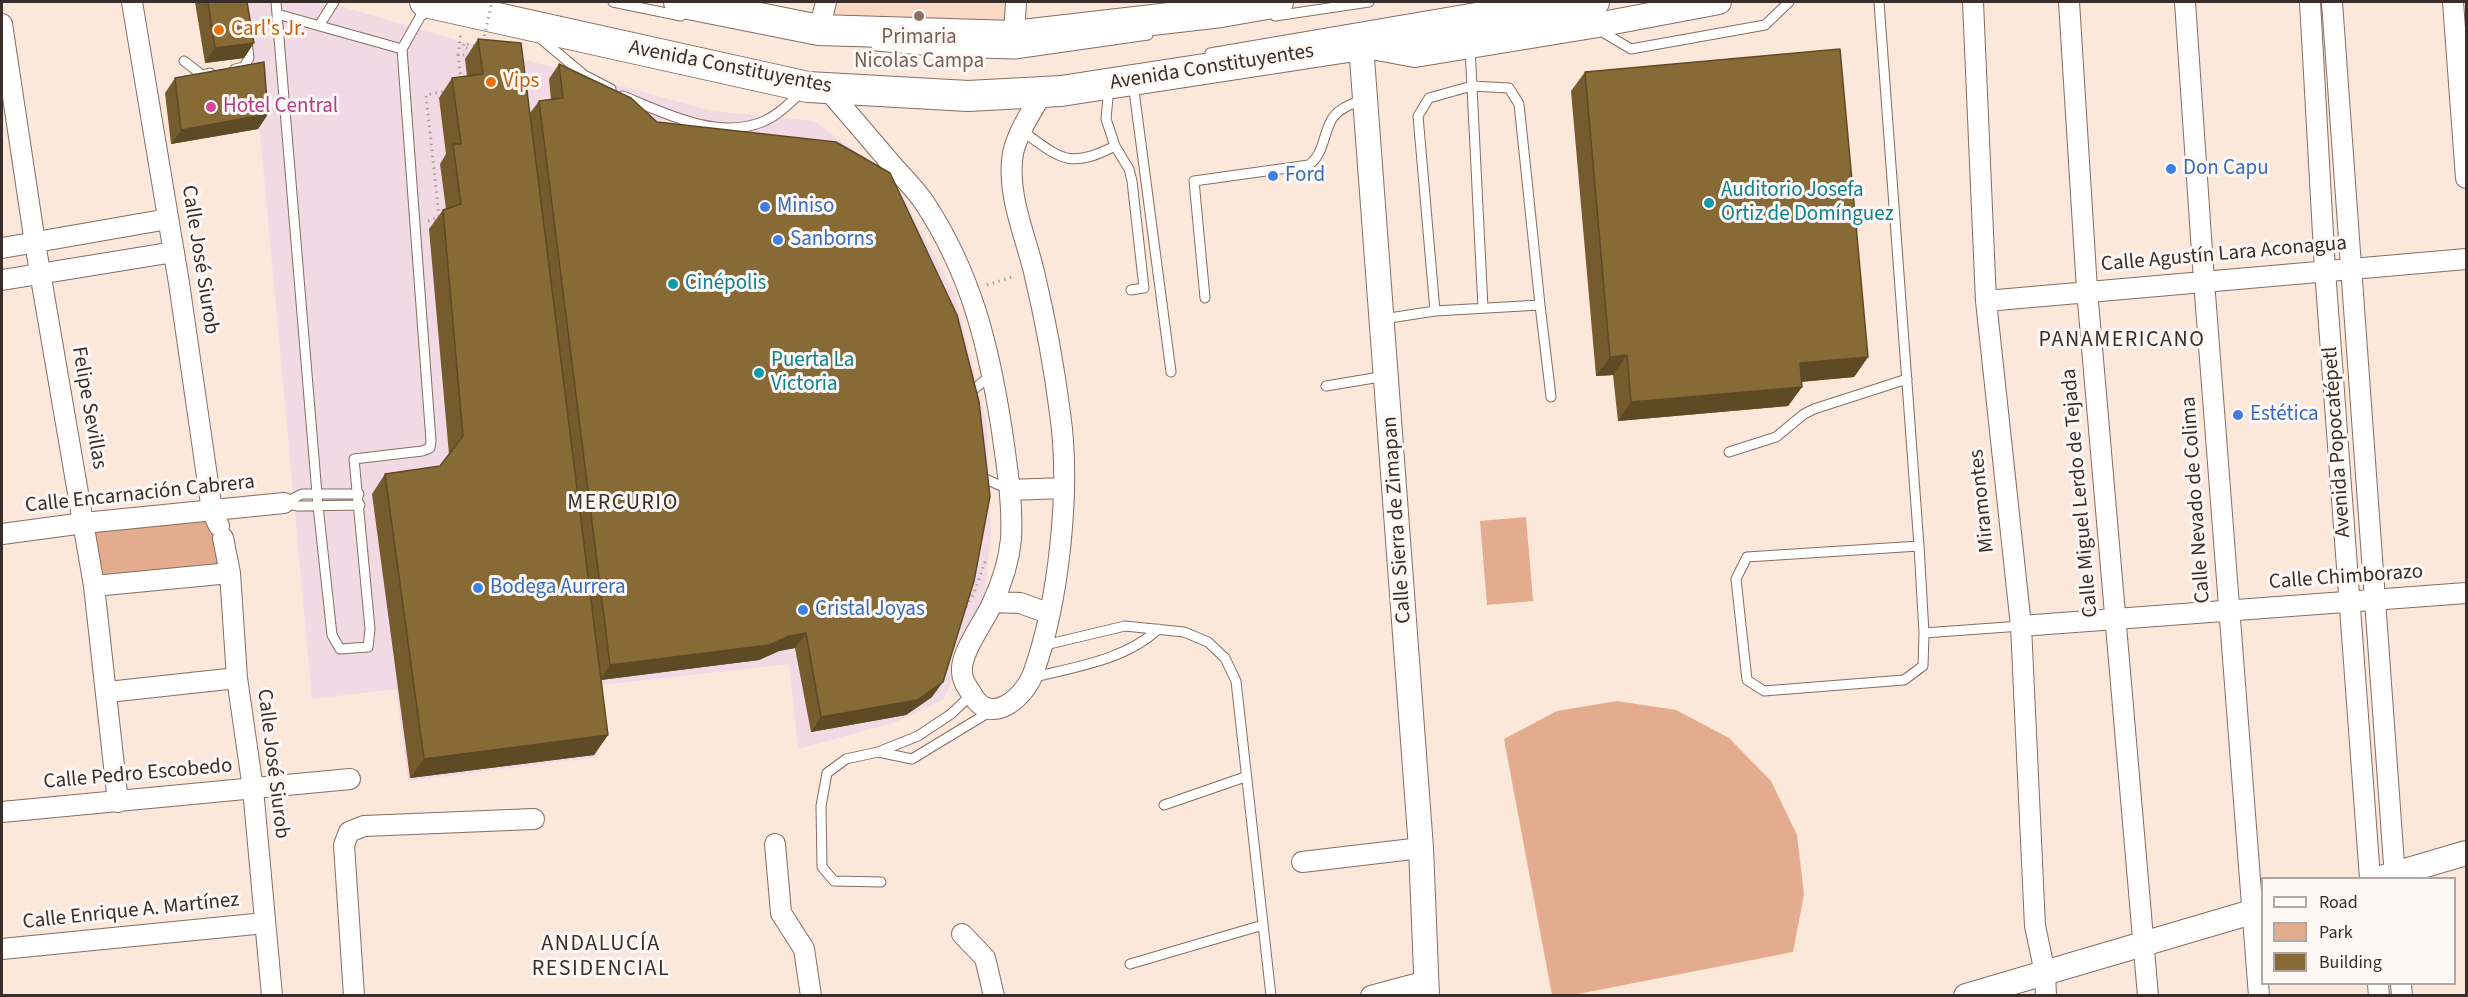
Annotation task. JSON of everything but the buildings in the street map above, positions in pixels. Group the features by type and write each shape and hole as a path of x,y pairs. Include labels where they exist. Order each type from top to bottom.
{"main road":[{"name":"Avenida Constituyentes","path":"431,3 817,88 968,96 1043,92 1121,82 1361,45 1593,14"},
{"path":"686,10 819,30 1014,36 1221,7 1273,9"}],"street":[{"name":"Calle José Siurob","path":"132,2 218,525 230,573 237,678 253,789 272,996"},
{"path":"819,30 826,2"},
{"path":"1014,36 1016,2"},
{"name":"Avenida Constituyentes","path":"1361,45 1415,55 1470,46 1593,14 1719,2"},
{"name":"Miramontes","path":"1973,2 1986,300 2021,626 2035,926 2046,984"},
{"name":"Calle Miguel Lerdo de Tejada","path":"2069,2 2087,290 2148,996"},
{"name":"Calle Nevado de Colima","path":"2185,2 2229,612 2257,911 2259,996"},
{"name":"Avenida Popocatépetl","path":"2310,2 2325,270 2352,601 2370,877"},
{"name":"Avenida Popocatépetl","path":"2332,2 2390,877"},
{"path":"2453,2 2466,178"},
{"name":"Felipe Sevillas","path":"2,24 35,243 94,586 108,692 118,802"},
{"name":"Calle Sierra de Zimapan","path":"1361,45 1421,848 1427,988"},
{"path":"817,88 923,200 973,296 993,374 1010,490 1011,541 1007,562 993,602 962,661 962,674 972,694 983,707 996,708 1013,703 1023,693 1031,678 1041,646 1057,567 1063,488 1060,414 1042,306 1014,198 1011,172 1014,150 1021,130 1043,92"},
{"path":"2,248 168,219"},
{"path":"2,280 174,252"},
{"name":"Calle Agustín Lara Aconagua","path":"1986,300 2466,259"},
{"path":"1010,490 1063,488"},
{"name":"Calle Encarnación Cabrera","path":"2,534 84,523 218,525 284,503"},
{"path":"94,586 230,573"},
{"name":"Calle Chimborazo","path":"2021,626 2466,593"},
{"path":"993,602 1020,603 1048,613"},
{"path":"108,692 237,678"},
{"name":"Calle Pedro Escobedo","path":"2,812 350,779"},
{"path":"354,996 344,845 350,832 364,826 534,819"},
{"path":"775,844 781,913 804,949 811,996"},
{"path":"1302,862 1421,848"},
{"path":"2390,877 2466,853"},
{"path":"1966,996 2046,984 2145,944 2257,911"},
{"name":"Calle Enrique A. Martínez","path":"2,949 265,923"},
{"path":"963,934 985,958 994,996"},
{"path":"1371,996 1427,988"}],"lane":[{"path":"276,2 318,506 332,635 339,649 368,647 369,637 360,505 354,459 430,448 402,48 431,3"},
{"path":"320,24 334,2"},
{"path":"613,2 686,10"},
{"path":"1273,9 1369,2"},
{"path":"1200,55 1508,2"},
{"path":"1593,14 1631,49 1765,25 1789,2"},
{"path":"1879,2 1919,546 1924,633 1923,666 1904,680 1764,691 1747,680 1736,579 1747,557 1919,546"},
{"path":"277,14 402,48"},
{"path":"524,25 584,75 663,113 701,125 730,127 761,123 817,88"},
{"path":"864,45 944,52 1015,54 1155,34"},
{"path":"184,62 202,75 244,68 249,58 246,35"},
{"path":"1470,46 1483,308"},
{"path":"1121,82 1106,120 1114,146 1129,169 1135,202 1144,288 1131,290"},
{"path":"1121,82 1171,372"},
{"path":"1435,311 1418,116 1430,98 1472,86 1509,88 1519,104 1551,397"},
{"path":"1205,298 1194,182 1309,165 1316,160 1332,119 1343,108 1365,98"},
{"path":"1021,130 1059,157 1079,159 1095,156 1114,146"},
{"path":"1383,319 1435,311 1540,305"},
{"path":"968,407 966,395 993,374"},
{"path":"1326,386 1387,376"},
{"path":"1729,452 1776,437 1804,414 1814,409 1906,379"},
{"path":"977,465 979,477 1010,490"},
{"path":"284,503 295,495 359,494"},
{"path":"284,503 318,506 360,505"},
{"path":"1041,646 1125,626 1185,632 1208,642 1225,658 1236,681 1271,996"},
{"path":"1924,633 2021,626"},
{"path":"1031,678 1092,663 1143,644 1158,629"},
{"path":"881,882 834,880 822,867 822,800 827,773 846,759 878,752 918,736 951,714 972,694"},
{"path":"878,752 912,759 996,708"},
{"path":"1164,805 1245,777"},
{"path":"1130,964 1263,925"}],"path":[{"path":"481,54 492,2"},
{"path":"477,47 464,43 463,47 481,54"},
{"path":"462,88 458,55 481,54"},
{"path":"447,224 439,217 426,94 453,90"},
{"path":"415,225 439,217"},
{"path":"981,286 1017,276"},
{"path":"963,610 974,593 986,559"}],"shaded area":[{"path":"248,2 326,2 712,111 814,121 858,153 901,192 955,295 987,423 991,536 983,602 944,699 896,722 798,749 789,664 593,686 598,757 408,781 396,689 312,699"},
{"name":"Primaria Nicolas Campa","path":"826,2 1016,2 1014,36 819,30"}],"green space":[{"path":"1526,517 1533,601 1487,605 1480,521"},
{"path":"210,519 224,570 99,582 91,531"},
{"path":"1617,701 1676,710 1729,738 1771,781 1797,835 1804,894 1793,952 1573,995 1552,995 1504,739 1557,711"}],"place":[{"name":"Primaria Nicolas Campa","path":"919,16"},
{"name":"Carl's Jr.","path":"219,30"},
{"name":"Vips","path":"491,82"},
{"name":"Hotel Central","path":"211,107"},
{"name":"Don Capu","path":"2171,169"},
{"name":"Ford","path":"1273,176"},
{"name":"Auditorio Josefa Ortiz de Domínguez","path":"1709,203"},
{"name":"Miniso","path":"765,207"},
{"name":"Sanborns","path":"778,240"},
{"name":"Cinépolis","path":"673,284"},
{"name":"Puerta La Victoria","path":"759,373"},
{"name":"Estética","path":"2238,415"},
{"name":"Bodega Aurrera","path":"478,588"},
{"name":"Cristal Joyas","path":"803,610"}],"district":[{"name":"PANAMERICANO","path":"2122,341"},
{"name":"MERCURIO","path":"623,504"},
{"name":"ANDALUCÍA RESIDENCIAL","path":"601,958"}]}
